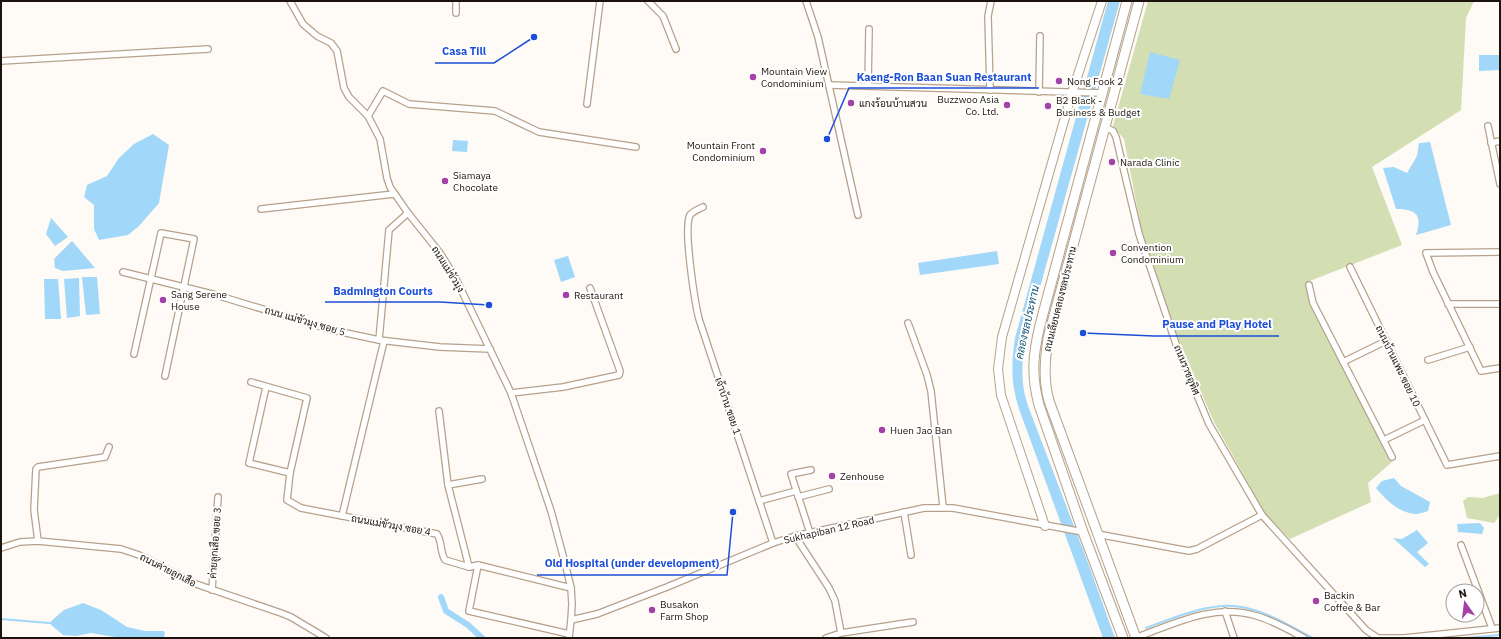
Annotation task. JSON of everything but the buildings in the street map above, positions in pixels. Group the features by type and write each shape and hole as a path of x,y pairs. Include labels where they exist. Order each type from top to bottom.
{"main road":[{"path":"1048,526 1004,407 998,369 1002,337 1072,93 1102,1"},
{"name":"ถนนเลียบคลองชลประทาน","path":"1123,638 1083,532 1039,405 1035,390 1033,366 1035,346 1040,325 1127,1"},
{"name":"ถนนเลียบคลองชลประทาน","path":"1136,638 1088,512 1049,401 1045,387 1045,360 1048,338 1139,1"},
{"path":"1094,124 1105,127"},
{"path":"1078,514 1084,526 1089,528 1092,524 1088,512"},
{"path":"1100,543 1097,541 1095,542 1103,563 1100,576"}],"street":[{"name":"ถนนแม่ขัวมุง","path":"290,1 303,24 317,36 331,43 337,51 344,88 349,97 368,116 380,139 387,178 394,194 440,253 456,277 511,393 551,511 570,588 571,620 569,636"},
{"path":"456,1 456,13"},
{"path":"587,104 600,1"},
{"path":"648,1 662,16 676,49"},
{"path":"806,1 818,37 858,215"},
{"path":"990,90 988,16 991,1"},
{"path":"868,86 869,29"},
{"path":"1039,92 1040,36"},
{"path":"1,61 208,49"},
{"path":"829,85 1102,93"},
{"path":"368,116 383,91 409,104 495,111 532,130 539,132 636,147"},
{"path":"1488,126 1500,184"},
{"name":"ถนนราชอุทิศ","path":"1105,127 1113,131 1116,137 1139,234 1177,346 1209,424 1262,515 1366,630 1378,638"},
{"path":"1492,143 1500,142"},
{"path":"261,209 394,194"},
{"name":"เจ้าบ้าน ซอย 1","path":"703,207 693,212 689,219 688,233 690,266 695,302 699,319 773,543"},
{"path":"342,516 382,341 389,230 408,213"},
{"path":"134,354 161,233 194,240 165,376"},
{"path":"1500,252 1426,253 1433,272 1481,371 1500,368"},
{"name":"ถนนบ้านแพะ ซอย 10","path":"1350,267 1447,464 1500,456"},
{"name":"ถนน แม่ขัวมุง ซอย 5","path":"123,272 184,287 332,330 382,341 440,347 490,349"},
{"path":"1309,285 1313,303 1392,457"},
{"path":"511,393 563,387 619,375 620,371 590,288"},
{"path":"1448,304 1500,304"},
{"path":"908,323 927,375 931,391 943,507"},
{"path":"1343,362 1386,341"},
{"path":"1428,360 1470,347"},
{"path":"251,382 307,398 290,473 250,463 266,387"},
{"path":"439,411 448,485 469,567"},
{"path":"1384,440 1425,420"},
{"path":"38,541 34,510 36,469 38,467 106,457 109,447"},
{"path":"810,533 791,474 811,470"},
{"name":"ถนนแม่ขัวมุง ซอย 4","path":"290,473 287,500 300,508 437,534 439,536 443,557 445,560 469,567 478,566 570,588"},
{"path":"448,485 482,479"},
{"path":"759,500 830,489"},
{"name":"ค่ายลูกเสือ ซอย 3","path":"212,590 218,497"},
{"name":"Sukhapiban 12 Road","path":"571,620 597,614 773,543 795,536 924,508 943,507 1083,532"},
{"path":"904,512 912,555"},
{"path":"1097,534 1189,551 1197,549 1262,515"},
{"path":"795,536 829,588 835,601 841,633"},
{"name":"ถนนค่ายลูกเสือ","path":"1,548 20,542 38,541 121,549 139,555 196,584 291,617 326,638"},
{"path":"1461,545 1492,628"},
{"path":"478,566 469,611 569,636"},
{"path":"1136,638 1197,616 1225,611 1240,612 1257,616 1276,623 1304,638"},
{"path":"1225,611 1234,638"},
{"path":"826,638 841,633 913,622"},
{"path":"1378,638 1404,638 1500,628"}],"green space":[{"path":"1148,1 1474,1 1466,18 1461,110 1372,167 1402,245 1307,282 1312,309 1392,462 1368,483 1371,502 1290,539 1266,515 1214,422 1179,341 1143,238 1124,139 1113,126"},
{"path":"1500,493 1500,515 1494,523 1467,518 1463,501 1468,497 1483,498"}],"water":[{"name":"คลองชลประทาน","path":"1108,1 1120,1 1025,341 1022,374 1025,397 1028,406 1115,638 1103,638 1019,409 1014,391 1012,365 1015,338"},
{"path":"1150,52 1180,60 1169,99 1140,94"},
{"path":"1479,55 1500,55 1500,70 1479,71"},
{"path":"153,134 169,145 159,203 139,226 128,235 99,240 94,229 94,205 84,197 87,185 107,176 119,158 134,144"},
{"path":"453,140 468,141 467,152 452,151"},
{"path":"1430,142 1451,225 1416,235 1419,222 1418,218 1416,214 1409,210 1396,209 1383,168 1394,167 1407,173 1417,156 1419,143"},
{"path":"51,218 68,237 55,246 46,234"},
{"path":"72,241 95,268 63,271 55,268 54,259"},
{"path":"997,251 999,264 920,275 918,263"},
{"path":"568,256 575,277 561,282 554,260"},
{"path":"82,277 97,277 100,314 86,315"},
{"path":"79,278 80,316 67,318 64,279"},
{"path":"44,279 58,279 61,319 45,319"},
{"path":"1394,478 1401,486 1430,502 1428,511 1415,514 1409,513 1403,511 1388,501 1376,488 1382,481"},
{"path":"1480,523 1484,528 1482,534 1458,532 1457,524"},
{"path":"1417,530 1428,543 1417,552 1429,564 1425,567 1393,538 1402,539"},
{"path":"83,603 101,610 127,627 145,631 164,631 165,634 163,638 121,638 91,633 76,636 63,635 49,623 64,610"}],"waterway":[{"path":"441,597 446,611 468,625 482,638"},
{"path":"1146,628 1183,614 1212,607 1234,606 1258,611 1313,638"},
{"path":"1,619 49,623"},
{"path":"1465,638 1500,635"}],"place":[{"name":"Casa Till","path":"534,37"},
{"name":"Mountain View Condominium","path":"753,77"},
{"name":"Nong Fook 2","path":"1059,81"},
{"name":"แกงร้อนบ้านสวน","path":"851,103"},
{"name":"Buzzwoo Asia Co. Ltd.","path":"1007,105"},
{"name":"B2 Black - Business & Budget","path":"1048,106"},
{"name":"Kaeng-Ron Baan Suan Restaurant","path":"827,139"},
{"name":"Mountain Front Condominium","path":"763,151"},
{"name":"Narada Clinic","path":"1112,162"},
{"name":"Siamaya Chocolate","path":"445,181"},
{"name":"Convention Condominium","path":"1113,253"},
{"name":"Restaurant","path":"566,295"},
{"name":"Sang Serene House","path":"163,300"},
{"name":"Badmington Courts","path":"489,305"},
{"name":"Pause and Play Hotel","path":"1083,333"},
{"name":"Huen Jao Ban","path":"882,430"},
{"name":"Zenhouse","path":"832,476"},
{"name":"Old Hospital (under development)","path":"733,512"},
{"name":"Backin Coffee & Bar","path":"1316,601"},
{"name":"Busakon Farm Shop","path":"652,610"}]}
